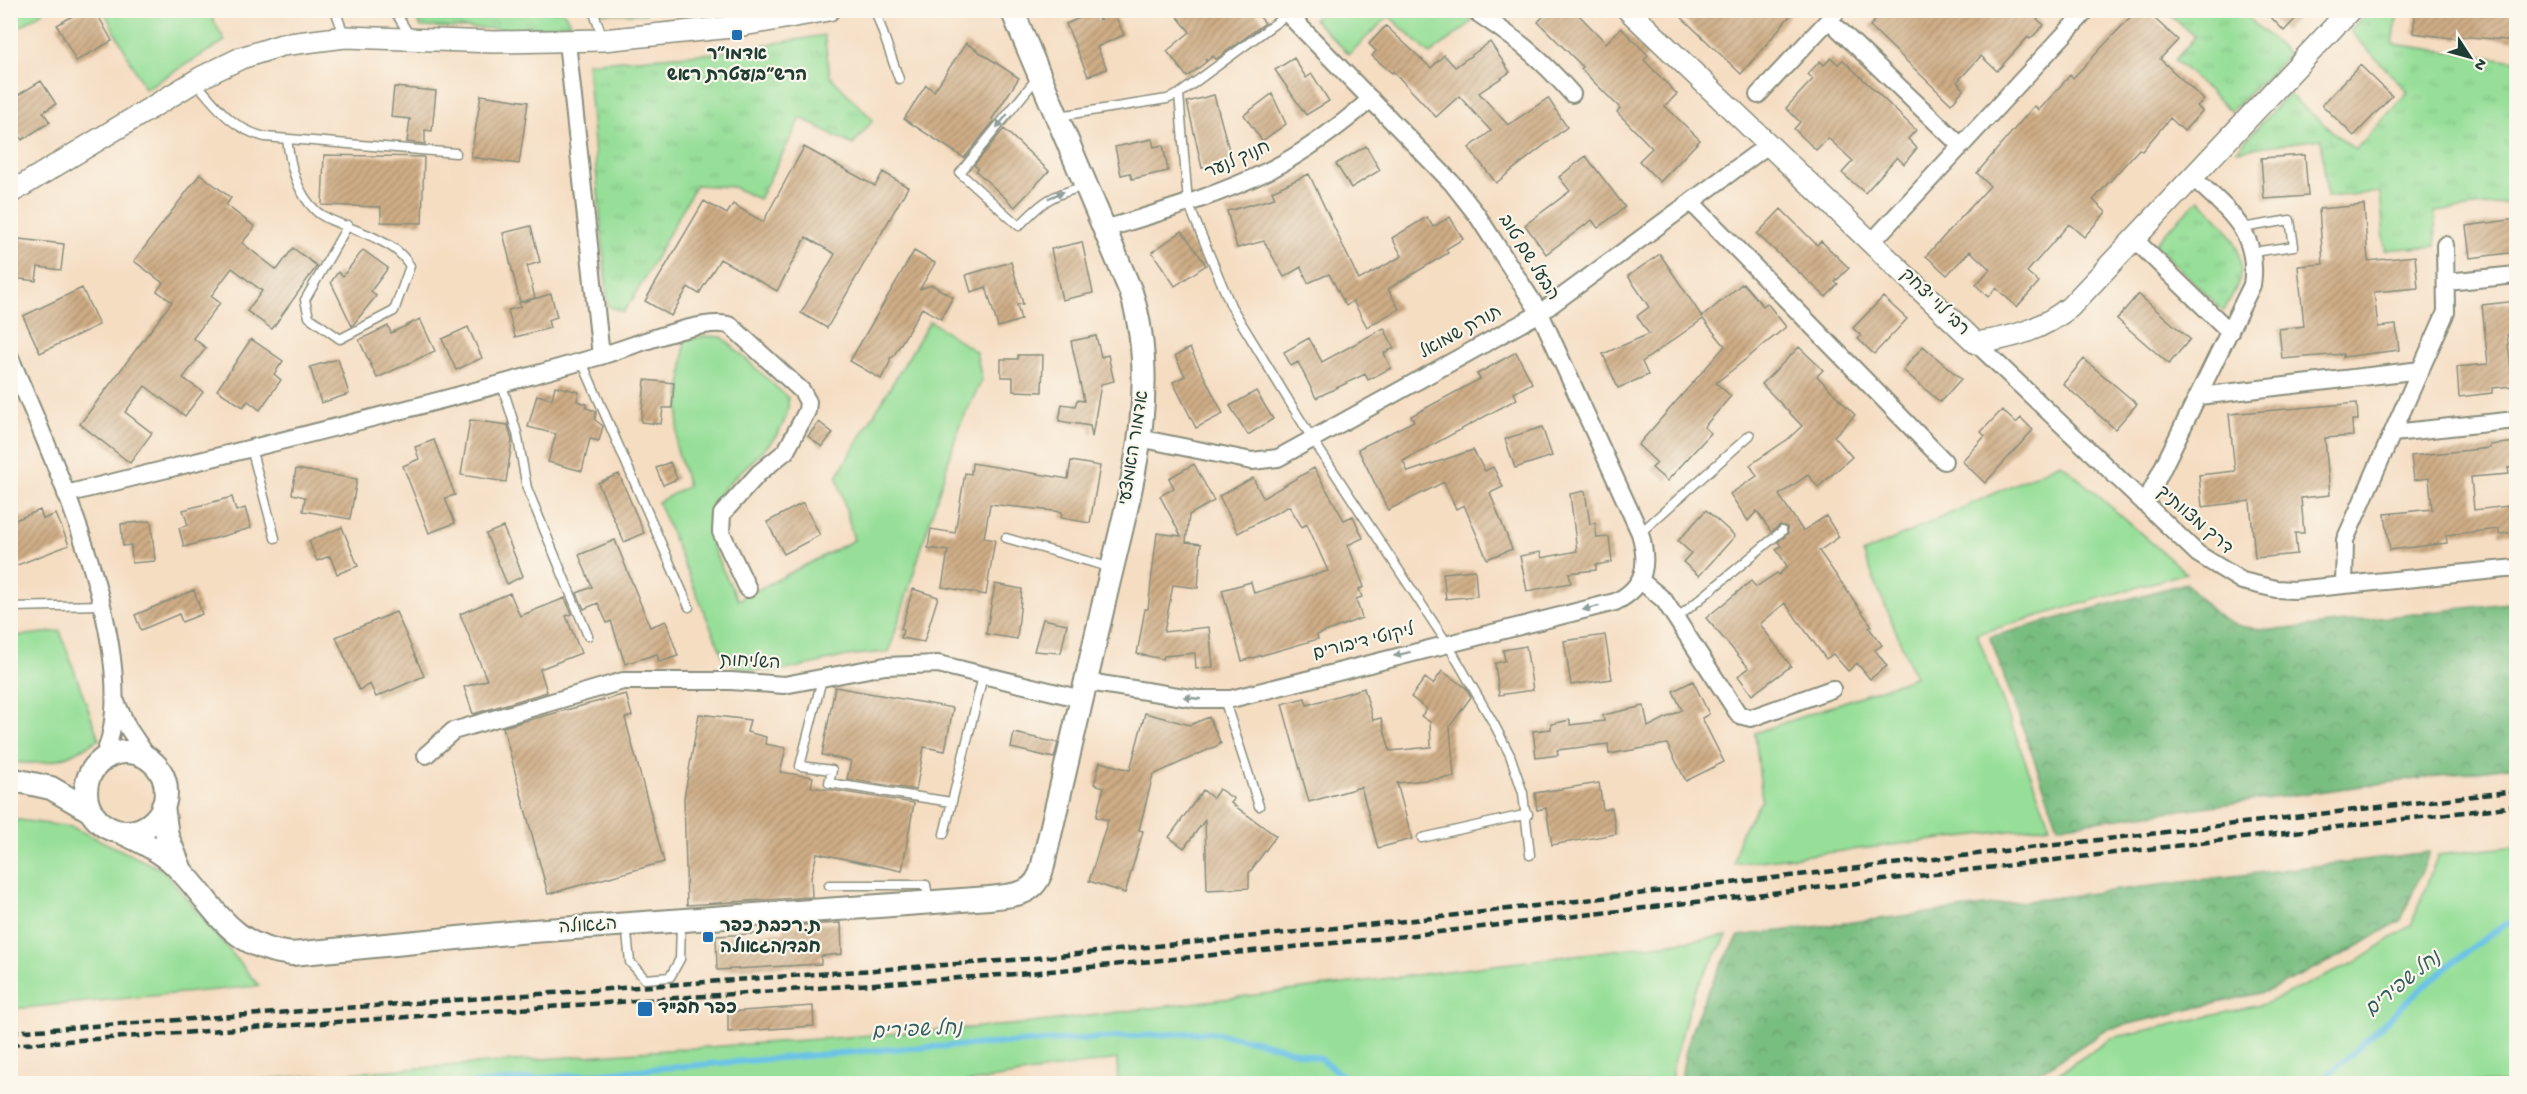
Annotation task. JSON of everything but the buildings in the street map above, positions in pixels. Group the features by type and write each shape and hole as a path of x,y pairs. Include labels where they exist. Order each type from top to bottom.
{"main road":[{"name":"אדמור האמצעי","path":"1012,10 1131,292 1142,334 1146,380 1139,438 1085,691 1042,868 1035,885 1023,894"},
{"path":"126,752 149,759 159,768 166,794 157,818 146,827 134,832 121,832 102,825 89,810 51,788 20,780 59,780 75,776 99,762 126,752"},
{"path":"89,810 85,792 90,774 99,762"},
{"name":"הגאולה","path":"163,806 167,836 184,874"},
{"name":"הגאולה","path":"121,832 154,849 184,874 227,925 250,943 272,952 292,954 626,924 1023,894"}],"street":[{"path":"10,193 221,67 262,51 303,41 345,37 567,42 603,40 830,10"},
{"path":"1473,10 1519,41 1543,61 1572,94"},
{"name":"רבי לוי יצחק","path":"1628,10 1976,343 2022,334 2059,316 2350,10"},
{"name":"הבעל שם טוב","path":"1288,12 1466,199 1540,313 1640,534 1645,560 1641,581"},
{"path":"1871,243 2083,12"},
{"path":"1758,95 1834,15 1961,146"},
{"path":"567,42 601,356"},
{"name":"חנוך לנער","path":"1105,230 1227,189 1270,170 1332,131 1371,99"},
{"name":"תורת שמואל","path":"1139,438 1257,462 1278,458 1311,437 1540,313 1768,145"},
{"path":"2145,504 2252,285 2253,252 2242,228 2202,186"},
{"path":"1691,202 1944,461"},
{"path":"2134,239 2230,332"},
{"path":"2344,585 2345,540 2446,312 2445,245"},
{"path":"2447,282 2517,275"},
{"path":"66,494 502,385 700,324 721,321 731,326 802,391 808,402 807,411 786,451 759,473 722,514 722,532 748,589"},
{"name":"דרך מצוותיך","path":"1976,343 2198,554 2242,581 2276,589 2344,585 2517,568"},
{"path":"10,357 66,494 104,605 116,701 110,743 99,762"},
{"path":"2199,396 2421,370"},
{"path":"2393,433 2517,420"},
{"path":"1641,581 1656,591 1739,715 1751,718 1832,689"},
{"name":"ליקוטי דיבורים","path":"1085,691 1197,699 1246,696 1314,676 1615,602 1626,597 1641,581"},
{"name":"השליחות","path":"426,755 453,732 623,681 732,681 784,685 885,666 915,663 938,664 983,676 1085,691"},
{"path":"116,701 128,728 149,759"}],"lane":[{"path":"335,10 345,37"},
{"path":"394,10 412,40"},
{"path":"593,10 603,40"},
{"path":"874,10 898,79"},
{"path":"1057,117 1167,99 1179,94 1288,12"},
{"path":"1040,76 960,173 1019,225 1043,201 1059,193 1086,186"},
{"path":"195,81 232,123 249,133 287,139 456,153"},
{"path":"1179,94 1188,203 1231,306 1311,437 1447,643 1510,755 1528,814 1530,855"},
{"path":"287,139 290,168 303,194 316,212 348,225 401,251 410,266 394,311 340,339 309,317 305,300 348,225"},
{"path":"2242,228 2290,220 2294,246 2253,252"},
{"path":"582,362 689,607"},
{"path":"502,385 517,433 527,488 588,636"},
{"path":"1640,534 1750,435"},
{"path":"251,448 275,538"},
{"path":"1676,619 1782,531"},
{"path":"1006,538 1112,568"},
{"path":"10,607 104,605"},
{"path":"944,834 983,676"},
{"path":"822,679 800,766 832,770 829,783 951,802"},
{"path":"1224,699 1259,806"},
{"path":"1422,838 1528,814"},
{"path":"829,885 926,885 929,902"},
{"path":"626,924 630,962 645,979 669,977 680,959 681,920"}],"green space":[{"path":"11,10 44,10 44,11 11,33"},
{"path":"421,10 563,11 571,24 520,29 421,27 413,14"},
{"path":"1456,10 1472,22 1430,54 1389,16 1349,54 1313,19 1324,11"},
{"path":"104,11 208,11 225,41 145,89"},
{"path":"597,11 644,11 646,14 598,13"},
{"path":"2165,11 2241,11 2289,55 2231,111 2175,60 2195,37"},
{"path":"2367,11 2398,11 2393,44 2516,61 2516,202 2435,212 2436,246 2385,250 2380,192 2327,197 2321,139 2237,150 2288,94 2355,150 2408,92 2350,31"},
{"path":"824,35 830,76 873,120 853,145 801,118 759,199 733,187 696,185 634,297 623,312 608,306 587,63 714,53"},
{"path":"2199,199 2223,224 2239,253 2241,264 2239,280 2224,311 2154,244"},
{"path":"930,321 976,352 982,380 959,427 889,652 847,656 786,670 771,671 756,671 725,661 658,502 688,486 676,446 685,340 706,336 722,337 788,398 786,417 777,434 720,493 711,509 710,537 720,565 738,600 854,540 837,476"},
{"path":"2061,463 2186,573 1977,634 2050,826 1734,864 1740,834 1762,800 1755,733 1915,677 1863,553"},
{"path":"2186,583 2216,614 2225,620 2246,627 2277,630 2516,602 2516,766 2058,826 1990,637"},
{"path":"60,631 99,739 57,760 37,763 11,762 11,637"},
{"path":"11,819 72,827 163,870 259,986 11,1009"},
{"path":"2516,846 2516,1080 2511,1083 2044,1083 2112,1038 2264,1004 2354,963 2411,925 2438,855"},
{"path":"2430,852 2401,920 2348,952 2268,991 2108,1029 2023,1083 1681,1083 1683,1063 1701,1006 1739,936"},
{"path":"1727,936 1693,993 1672,1070 1672,1083 1118,1084 1117,1059 958,1084 213,1083 1024,1024"}],"waterway":[{"name":"נחל שפירים","path":"2317,1084 2430,982 2472,948 2516,918"},
{"name":"נחל שפירים","path":"472,1084 877,1050 1210,1032 1261,1042 1321,1059 1353,1084"}],"railway":[{"path":"10,1032 1027,959 1406,921 2516,791"},
{"path":"10,1045 1030,973 1405,936 2516,806"}],"place":[{"name":"אדמו״ר הרש״ב/עטרת ראש","path":"737,35"},
{"name":"ת.רכבת כפר חבד/הגאולה","path":"708,937"},
{"name":"כפר חב\"ד","path":"645,1009"}]}
